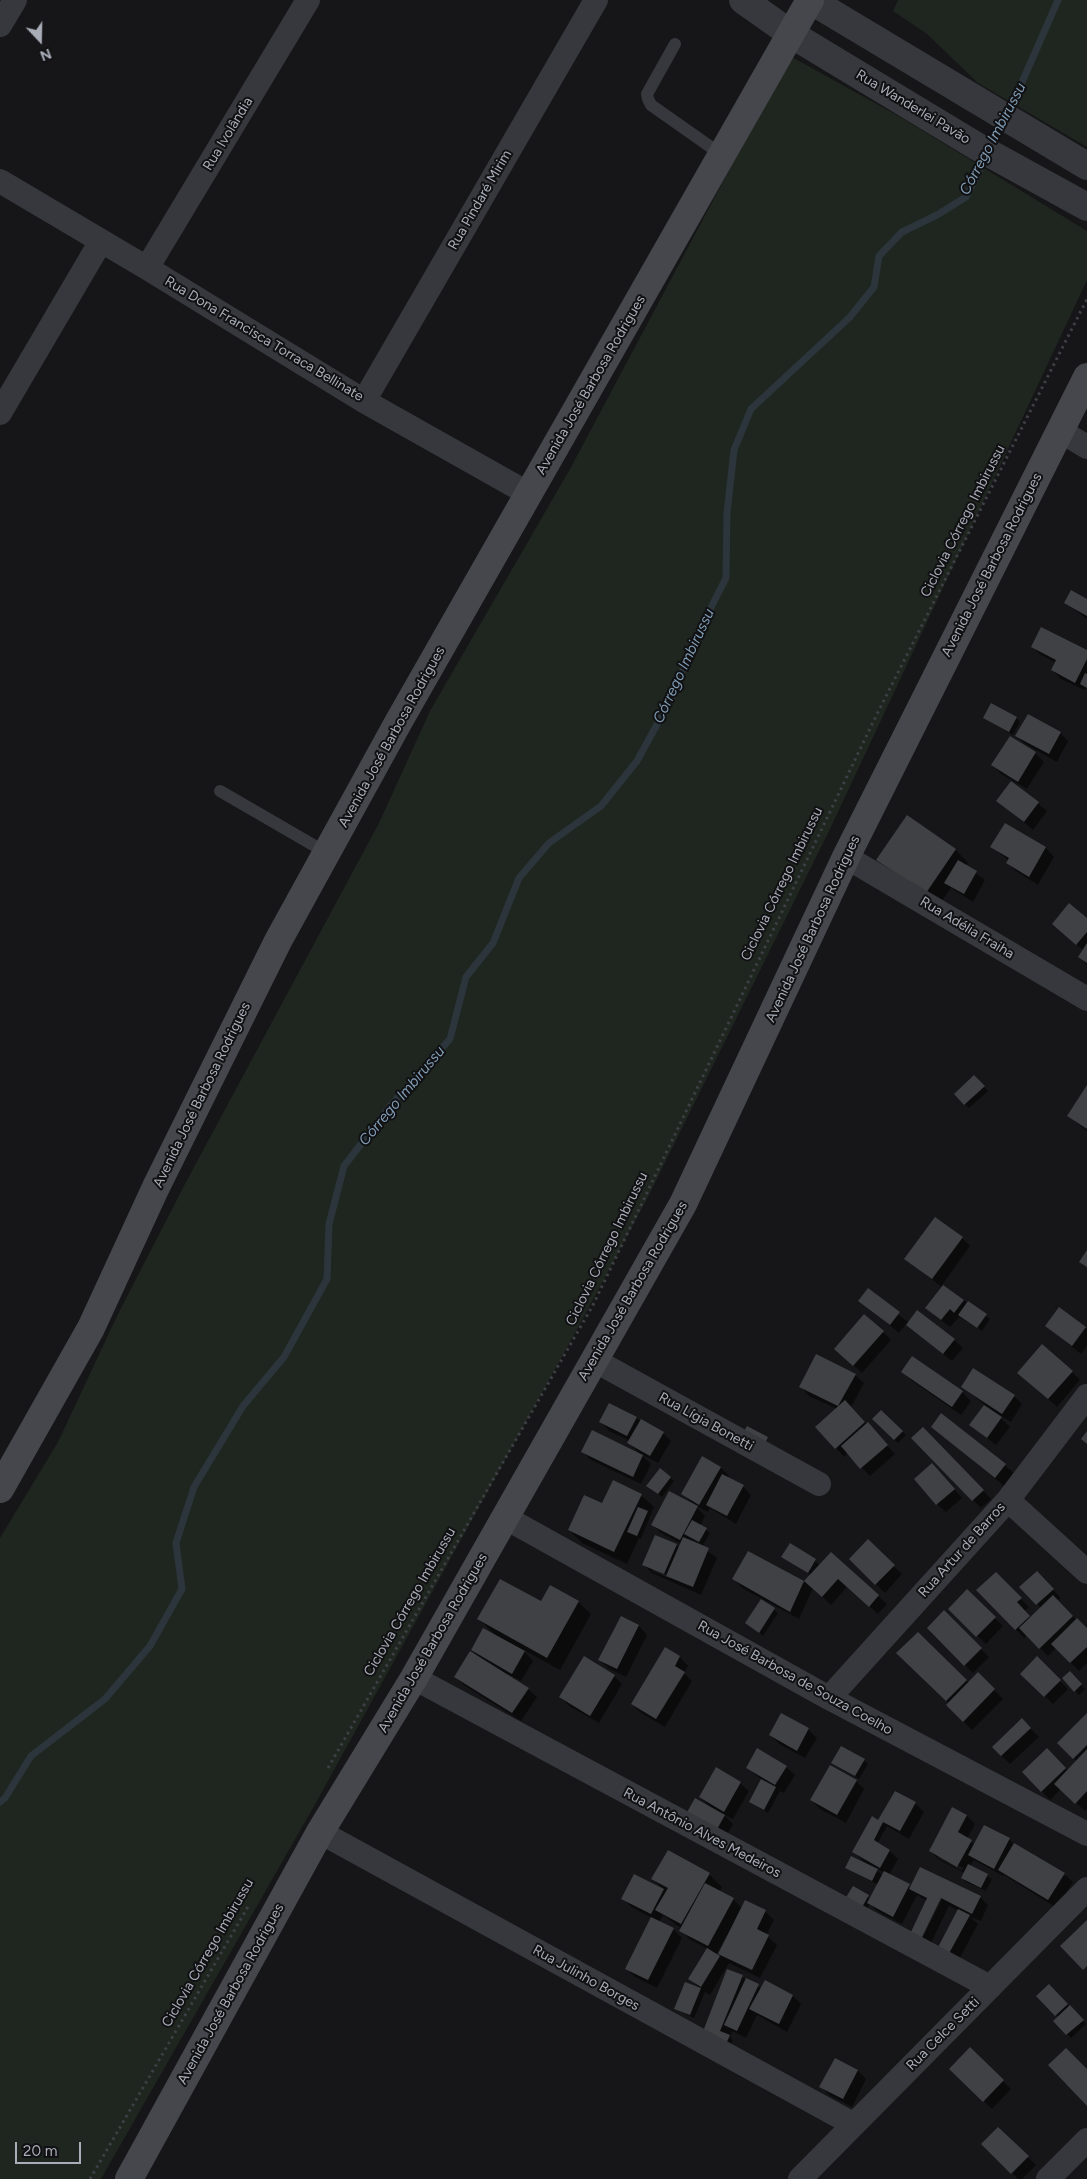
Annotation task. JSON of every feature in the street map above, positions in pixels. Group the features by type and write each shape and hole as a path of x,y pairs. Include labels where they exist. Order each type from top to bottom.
{"main road":[{"name":"Avenida José Barbosa Rodrigues","path":"0,1489 91,1328 156,1187 278,941 399,721 810,0"},
{"name":"Avenida José Barbosa Rodrigues","path":"129,2179 320,1832 414,1678 683,1204 846,857 1087,377"}],"street":[{"path":"0,25 15,0"},
{"name":"Rua Ivolândia","path":"147,268 308,0"},
{"name":"Rua Pindaré Mirim","path":"364,401 596,0"},
{"name":"Rua Wanderlei Pavão","path":"743,0 791,34 978,147 1087,207"},
{"path":"810,0 1087,166"},
{"name":"Rua Dona Francisca Torraca Bellinate","path":"0,181 147,268 364,401 529,494"},
{"path":"0,413 101,241"},
{"path":"1059,430 1087,447"},
{"name":"Rua Adélia Fraiha","path":"846,857 1087,1000"},
{"name":"Rua Lígia Bonetti","path":"594,1360 819,1484"},
{"name":"Rua Artur de Barros","path":"829,1698 1008,1500 1087,1396"},
{"path":"1008,1500 1087,1572"},
{"name":"Rua José Barbosa de Souza Coelho","path":"506,1518 829,1698 1087,1834"},
{"name":"Rua Antônio Alves Medeiros","path":"414,1678 990,1987"},
{"name":"Rua Julinho Borges","path":"320,1832 853,2124"},
{"name":"Rua Celce Setti","path":"800,2179 1087,1889"},
{"path":"1048,2179 1087,2140"}],"lane":[{"path":"675,44 647,94 648,99 651,105 722,154"},
{"path":"220,791 328,853"}],"path":[{"name":"Ciclovia Córrego Imbirussu","path":"323,1776 594,1305 876,716 1087,299"},
{"name":"Ciclovia Córrego Imbirussu","path":"90,2179 254,1896"}],"shaded area":[{"path":"898,0 1087,0 1087,147 978,83 927,34 893,11"},
{"path":"790,56 902,118 1087,231 1087,280 831,827 648,1197 313,1808 101,2179 0,2179 0,1538 58,1442 117,1316 186,1182 379,823 430,711 570,469"}],"building":[{"path":"1071,590 1087,599 1087,616 1064,603"},
{"path":"1041,627 1087,650 1087,659 1075,683 1051,670 1056,660 1031,647"},
{"path":"1085,673 1087,674 1087,688 1080,684"},
{"path":"991,703 1017,717 1009,732 983,718"},
{"path":"1028,714 1061,732 1049,754 1015,736"},
{"path":"1010,736 1036,752 1018,782 991,765"},
{"path":"1011,781 1039,802 1024,822 996,801"},
{"path":"907,815 956,849 926,893 876,860"},
{"path":"1005,823 1046,847 1029,877 1006,863 1009,858 990,847"},
{"path":"958,860 977,871 964,894 944,883"},
{"path":"1069,903 1087,918 1087,932 1076,945 1052,924"},
{"path":"1087,943 1087,963 1078,957"},
{"path":"974,1075 985,1086 964,1105 954,1094"},
{"path":"1087,1085 1087,1129 1067,1116"},
{"path":"935,1217 963,1237 932,1279 904,1259"},
{"path":"1087,1250 1087,1267 1079,1262"},
{"path":"943,1285 964,1300 954,1313 950,1309 941,1320 925,1308"},
{"path":"868,1288 900,1312 890,1325 858,1301"},
{"path":"968,1301 987,1314 977,1328 958,1315"},
{"path":"1059,1307 1086,1327 1072,1346 1045,1326"},
{"path":"917,1310 955,1339 943,1354 906,1325"},
{"path":"864,1314 884,1331 853,1366 834,1349"},
{"path":"1042,1344 1073,1371 1048,1399 1017,1373"},
{"path":"816,1354 856,1374 838,1406 799,1387"},
{"path":"912,1356 963,1391 952,1407 901,1372"},
{"path":"973,1368 1015,1395 1002,1414 961,1387"},
{"path":"845,1400 865,1422 835,1449 815,1427"},
{"path":"609,1403 637,1417 627,1436 599,1422"},
{"path":"984,1405 1002,1417 987,1438 969,1425"},
{"path":"881,1410 903,1431 894,1440 872,1419"},
{"path":"941,1413 1006,1464 995,1478 931,1427"},
{"path":"641,1419 664,1432 650,1456 627,1443"},
{"path":"868,1422 888,1445 860,1469 841,1446"},
{"path":"747,1426 768,1437 762,1449 740,1439"},
{"path":"923,1427 984,1490 972,1501 911,1438"},
{"path":"592,1430 643,1455 633,1477 581,1452"},
{"path":"1087,1431 1087,1444 1081,1439"},
{"path":"702,1456 721,1467 699,1505 681,1494"},
{"path":"932,1463 955,1489 936,1505 914,1479"},
{"path":"660,1468 671,1477 658,1494 646,1486"},
{"path":"722,1474 744,1485 727,1516 706,1505"},
{"path":"613,1480 642,1494 614,1552 568,1530 584,1495 602,1503"},
{"path":"669,1491 698,1506 680,1540 651,1525"},
{"path":"638,1507 648,1511 637,1536 627,1532"},
{"path":"692,1520 707,1528 699,1542 684,1534"},
{"path":"655,1535 677,1544 664,1574 642,1565"},
{"path":"683,1537 709,1548 693,1587 666,1576"},
{"path":"868,1539 895,1565 875,1585 849,1559"},
{"path":"790,1543 816,1559 808,1573 781,1557"},
{"path":"748,1551 804,1581 790,1612 732,1579"},
{"path":"831,1552 879,1595 869,1607 838,1579 822,1597 804,1581"},
{"path":"1037,1571 1054,1589 1036,1605 1019,1587"},
{"path":"996,1572 1022,1598 1017,1602 1030,1616 1015,1630 976,1590"},
{"path":"500,1579 541,1601 550,1585 579,1601 547,1658 477,1619"},
{"path":"967,1589 996,1617 976,1637 948,1609"},
{"path":"1053,1595 1073,1616 1039,1649 1019,1628"},
{"path":"761,1599 775,1608 759,1633 745,1623"},
{"path":"944,1610 982,1648 964,1666 927,1628"},
{"path":"621,1616 639,1625 617,1669 598,1660"},
{"path":"1077,1618 1087,1628 1087,1647 1070,1663 1051,1644"},
{"path":"483,1628 525,1651 512,1674 471,1650"},
{"path":"918,1632 967,1680 946,1701 896,1653"},
{"path":"665,1647 680,1656 675,1666 685,1672 656,1719 631,1704"},
{"path":"470,1651 529,1688 512,1713 454,1677"},
{"path":"584,1656 615,1675 590,1716 559,1697"},
{"path":"1037,1656 1061,1680 1044,1697 1020,1674"},
{"path":"1070,1671 1082,1684 1074,1692 1062,1678"},
{"path":"978,1672 995,1689 963,1722 946,1705"},
{"path":"781,1713 809,1728 797,1751 769,1735"},
{"path":"1087,1713 1087,1745 1073,1759 1057,1743"},
{"path":"1022,1718 1031,1728 1001,1756 992,1747"},
{"path":"841,1746 865,1759 855,1776 831,1763"},
{"path":"757,1748 787,1766 775,1785 746,1768"},
{"path":"1047,1748 1066,1768 1041,1792 1022,1772"},
{"path":"1087,1749 1087,1791 1075,1804 1054,1784"},
{"path":"830,1765 857,1780 837,1815 810,1800"},
{"path":"716,1767 741,1782 724,1812 699,1797"},
{"path":"761,1779 776,1787 764,1810 749,1802"},
{"path":"895,1791 916,1802 900,1831 883,1822 874,1840 890,1850 880,1868 852,1852 872,1816 878,1820"},
{"path":"695,1798 725,1815 716,1831 686,1814"},
{"path":"952,1807 967,1815 958,1832 972,1840 957,1867 929,1851"},
{"path":"984,1825 1010,1838 994,1869 968,1855"},
{"path":"1014,1843 1065,1873 1048,1900 998,1870"},
{"path":"668,1850 710,1873 681,1924 655,1910 668,1888 651,1879"},
{"path":"851,1856 878,1869 872,1881 845,1868"},
{"path":"968,1864 988,1874 981,1888 961,1878"},
{"path":"920,1867 981,1896 972,1914 941,1898 921,1939 910,1934 927,1898 909,1889"},
{"path":"884,1871 910,1884 893,1917 867,1903"},
{"path":"634,1874 664,1889 651,1914 621,1899"},
{"path":"705,1883 734,1898 708,1946 679,1931"},
{"path":"853,1886 869,1895 861,1909 845,1899"},
{"path":"745,1900 766,1910 757,1929 769,1935 752,1970 718,1954"},
{"path":"958,1909 970,1915 947,1957 936,1951"},
{"path":"651,1917 674,1928 648,1980 625,1969"},
{"path":"1087,1920 1087,1966 1083,1970 1060,1946"},
{"path":"707,1948 720,1956 701,1987 688,1979"},
{"path":"727,1969 743,1975 720,2031 730,2035 726,2044 702,2034"},
{"path":"746,1978 759,1984 737,2031 724,2025"},
{"path":"765,1980 793,1995 779,2024 749,2009"},
{"path":"685,1982 701,1988 690,2015 674,2009"},
{"path":"1049,1984 1068,2004 1055,2016 1036,1996"},
{"path":"1070,2005 1084,2020 1066,2035 1053,2021"},
{"path":"970,2047 1004,2080 983,2102 949,2069"},
{"path":"1066,2048 1087,2069 1087,2106 1048,2065"},
{"path":"835,2058 858,2070 843,2099 819,2087"},
{"path":"998,2127 1029,2156 1011,2174 981,2144"}],"waterway":[{"name":"Córrego Imbirussu","path":"1009,112 1058,0"},
{"name":"Córrego Imbirussu","path":"991,148 1004,122"},
{"name":"Córrego Imbirussu","path":"0,1802 5,1798 31,1756 105,1699 150,1646 182,1589 176,1543 194,1487 243,1406 284,1357 327,1279 329,1224 344,1166 392,1104 450,1039 466,977 493,943 519,878 549,843 601,806 637,761 672,697 697,635 726,578 727,513 734,450 751,409 850,317 874,287 879,256 902,232 937,215 966,197 986,157"}]}
